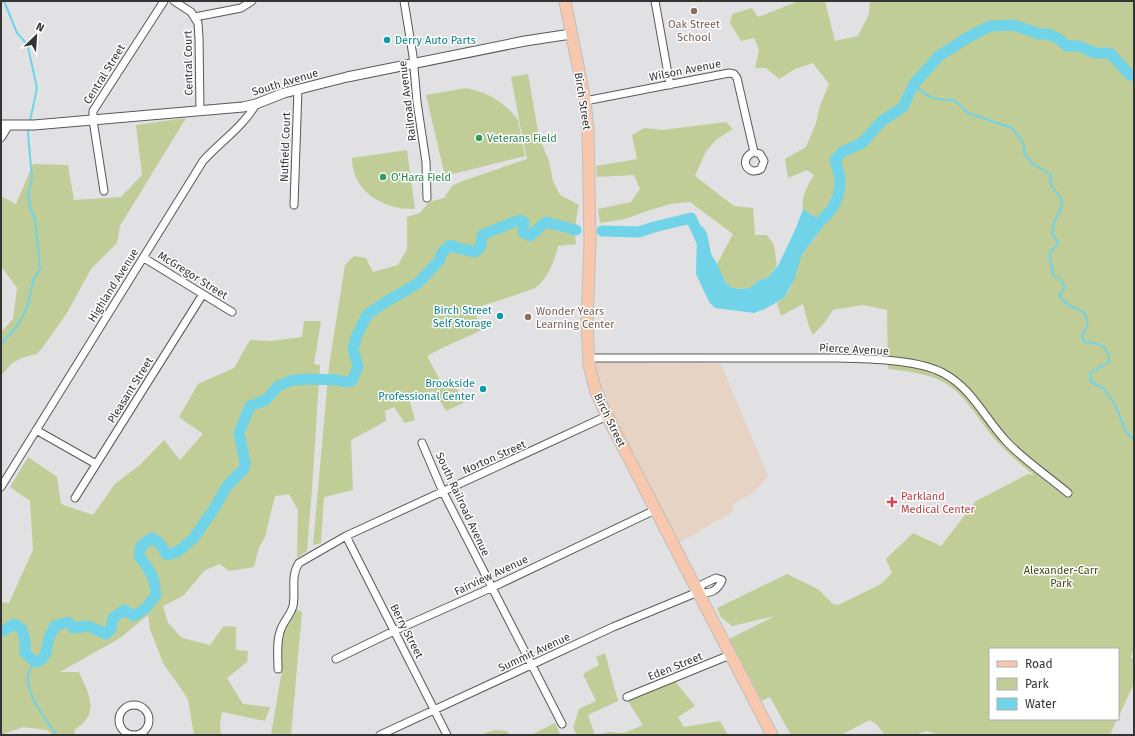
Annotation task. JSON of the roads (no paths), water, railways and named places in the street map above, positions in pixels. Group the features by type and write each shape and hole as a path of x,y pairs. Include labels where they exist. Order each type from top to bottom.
{"main road":[{"name":"Birch Street","path":"565,1 588,130 590,242 587,322 589,358 596,392 655,510 772,735"}],"street":[{"name":"Central Street","path":"104,191 92,114 164,1"},
{"name":"Central Court","path":"174,1 186,8 195,17 198,23 200,111"},
{"path":"195,17 241,8 252,1"},
{"name":"Railroad Avenue","path":"404,1 414,63 426,162 427,198"},
{"path":"655,1 670,84"},
{"name":"South Avenue","path":"5,125 29,125 93,120 200,111 256,104 284,93 347,77 525,41 571,34"},
{"name":"Wilson Avenue","path":"584,101 728,73 734,74 737,78 754,152"},
{"name":"Nutfield Court","path":"294,205 298,89"},
{"name":"Highland Avenue","path":"1,487 203,161 249,116 256,104"},
{"path":"1,138 5,125"},
{"name":"McGregor Street","path":"144,258 232,312"},
{"name":"Pleasant Street","path":"75,498 203,294"},
{"name":"Pierce Avenue","path":"589,358 879,359 927,367 944,374 958,383 972,396 992,425 1008,442 1068,493"},
{"name":"Norton Street","path":"278,669 278,640 293,606 294,577 299,563 346,536 607,416"},
{"path":"36,430 96,464"},
{"name":"South Railroad Avenue","path":"422,443 442,492 562,724"},
{"name":"Fairview Avenue","path":"336,658 491,588 655,510"},
{"name":"Berry Street","path":"346,536 447,735"},
{"name":"Summit Avenue","path":"380,735 637,617 698,592"},
{"name":"Eden Street","path":"627,697 730,655"},
{"path":"136,705 146,711 149,719 148,725 144,730 139,734 133,735 122,729 120,720 124,709 129,706 136,705"}],"water":[{"path":"803,209 823,222 821,229 802,255 794,280 784,298 765,309 754,313 715,308 709,302 696,274 697,236 693,227 697,225 703,227 707,233 711,254 719,267 725,282 731,287 740,289 750,288 759,280 767,278 778,266 796,228"}],"waterway":[{"path":"4,1 17,33 27,44 37,88 30,121"},
{"path":"810,231 831,210 838,198 840,179 835,160 842,152 862,143 882,121 903,107 914,84 939,56 967,38 990,26 1013,25 1040,34 1048,34 1059,39 1067,46 1079,46 1095,53 1110,53 1130,75 1134,76"},
{"path":"914,84 923,93 932,98 954,100 968,113 1012,128 1024,144 1024,153 1033,164 1051,175 1050,184 1061,198 1062,207 1055,220 1052,234 1059,243 1049,254 1053,275 1060,279 1065,287 1059,296 1070,306 1084,312 1088,324 1082,335 1084,342 1099,344 1107,352 1109,362 1090,373 1091,382 1103,388 1115,404 1126,432 1134,440"},
{"path":"1,344 18,325 27,308 34,278 40,269 35,219 30,208 28,193 32,179 28,133 29,128"},
{"path":"602,231 639,232 691,218 701,240"},
{"path":"1,632 14,624 22,629 25,641 25,653 35,662 39,661 44,656 49,638 55,626 68,622 74,628 88,626 106,634 111,629 113,618 124,610 134,616 146,608 156,595 151,574 139,556 141,546 152,538 160,544 167,555 177,552 193,539 214,509 227,486 244,469 245,462 239,433 250,406 266,400 278,386 293,380 310,379 338,380 345,382 352,381 358,366 353,349 357,335 367,315 384,303 417,284 439,261 442,253 450,245 476,252 481,246 482,235 519,220 524,222 523,232 530,236 546,222 576,230"},
{"path":"35,662 28,674 30,691 33,699 57,735"}],"place":[{"name":"Oak Street School","path":"694,11"},
{"name":"Derry Auto Parts","path":"387,40"},
{"name":"Veterans Field","path":"479,138"},
{"name":"O'Hara Field","path":"383,177"},
{"name":"Birch Street Self Storage","path":"500,316"},
{"name":"Wonder Years Learning Center","path":"528,317"},
{"name":"Brookside Professional Center","path":"483,389"},
{"name":"Parkland Medical Center","path":"892,502"}],"park label":[{"name":"Alexander-Carr Park","path":"1061,576"}]}
